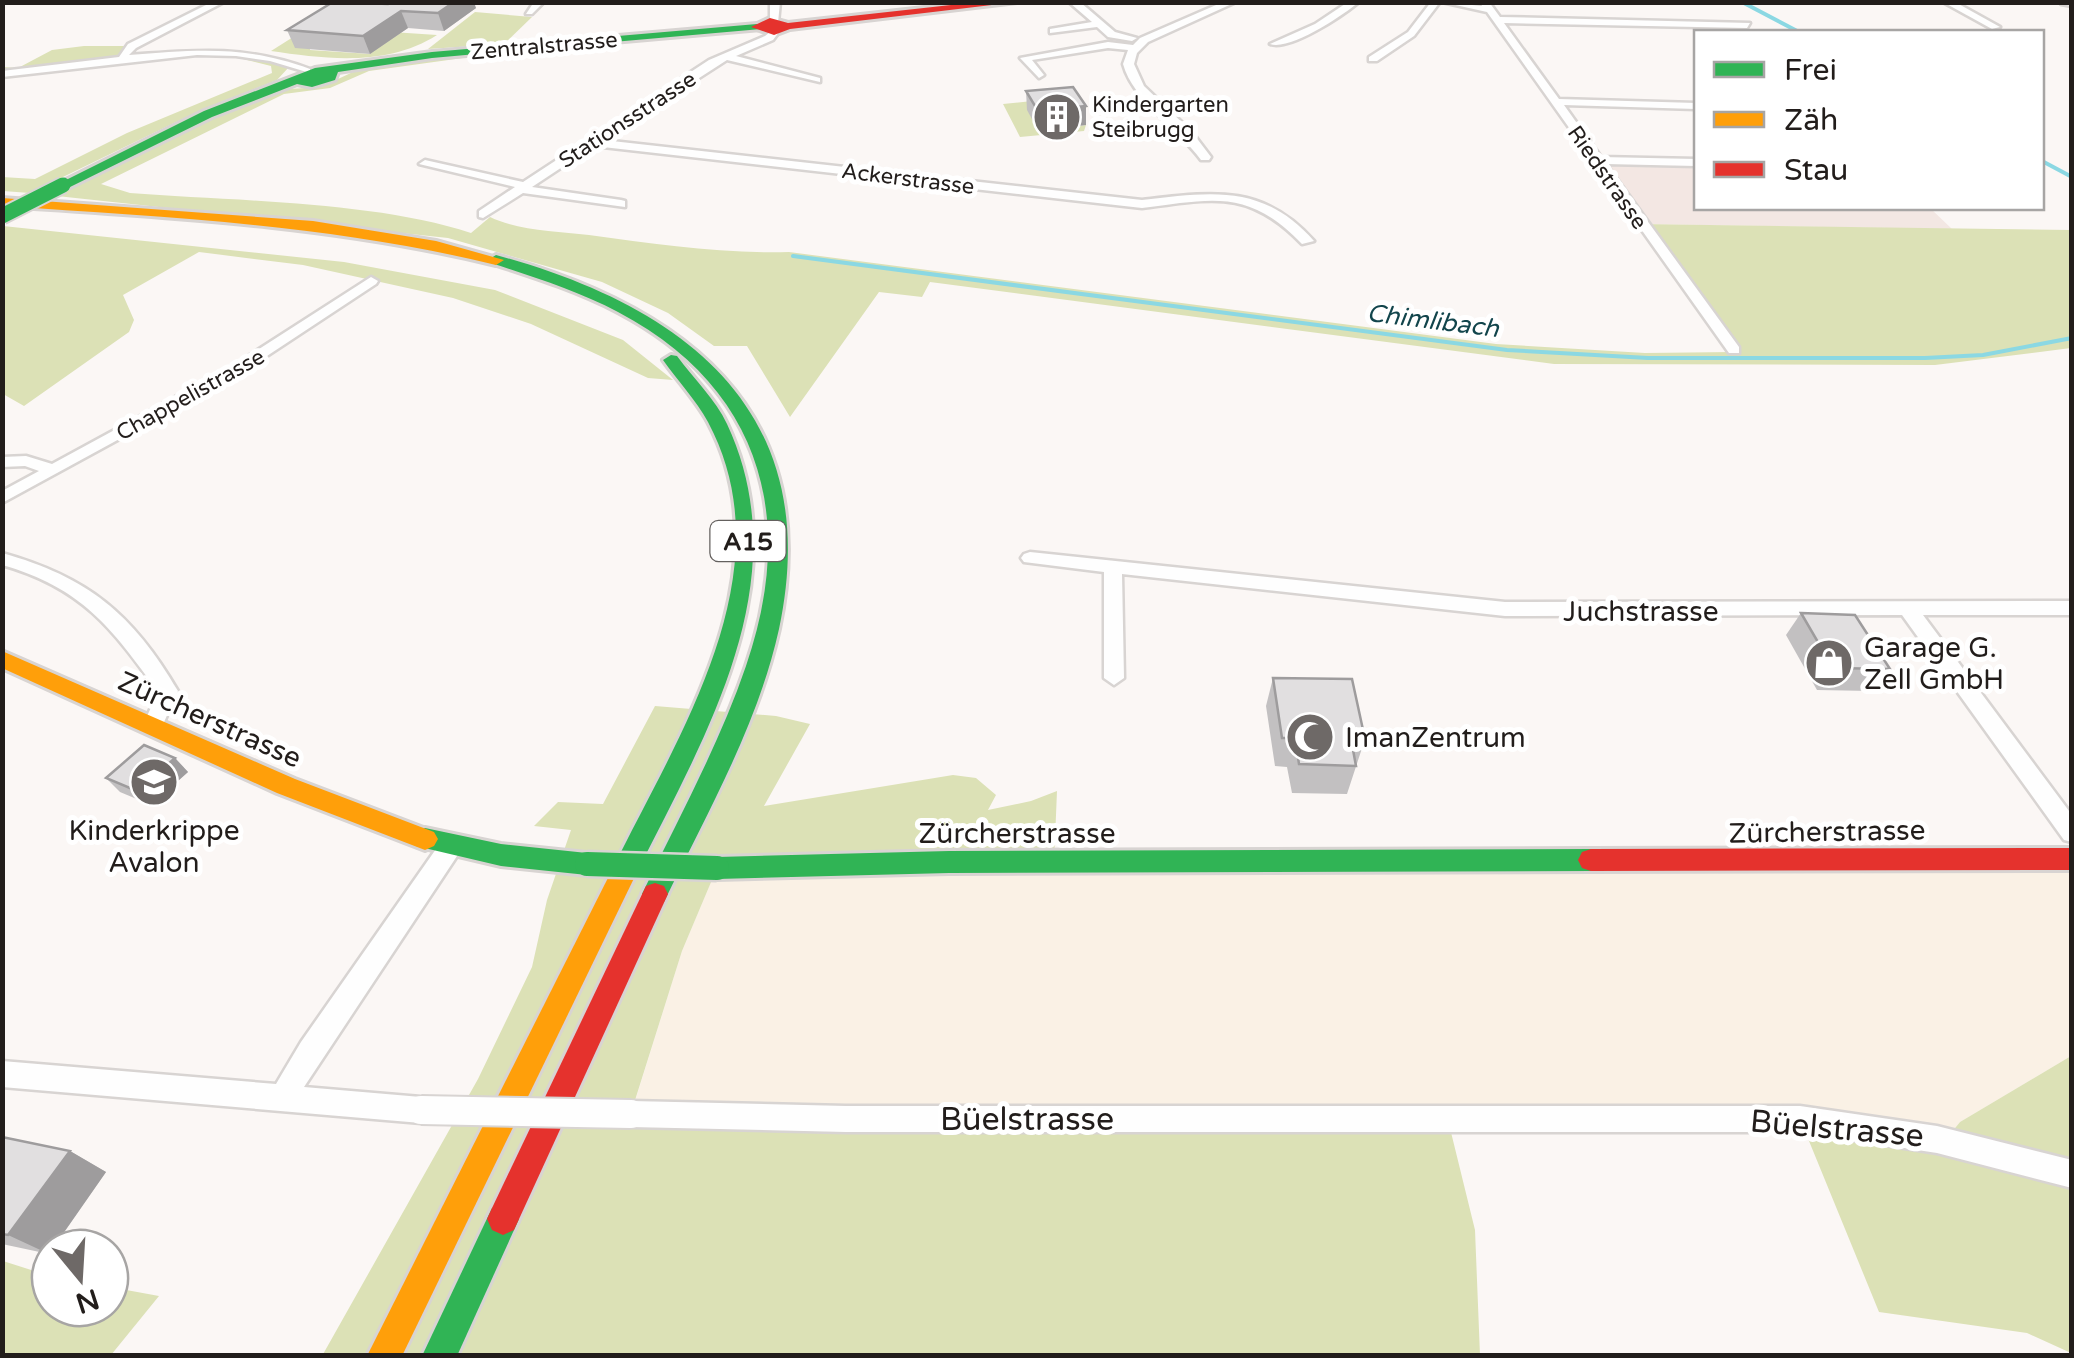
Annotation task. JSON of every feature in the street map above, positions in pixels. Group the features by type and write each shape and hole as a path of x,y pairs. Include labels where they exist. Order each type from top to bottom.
{"main road":[{"name":"Stationsstrasse","path":"774,22 1002,3"},
{"name":"Zentralstrasse","path":"300,76 415,57 774,22"},
{"path":"2,216 208,114 300,76"},
{"name":"A15","path":"2,202 352,234 473,255 556,278 623,305 680,339 728,384 762,440 775,482 780,552 771,614 756,664 695,807 439,1356"},
{"path":"2,216 282,246"},
{"name":"A15","path":"372,270 539,291 593,311 651,344 690,379 727,433 744,483 748,526 738,608 695,724 384,1356"},
{"name":"Zürcherstrasse","path":"2,660 326,803 451,846 587,864 717,868 949,862 2072,859"}],"street":[{"path":"128,59 123,56 132,46 220,2"},
{"path":"529,12 540,2"},
{"path":"1039,75 1026,58 1108,46 1132,48 1232,2"},
{"path":"1275,44 1318,26 1355,2"},
{"path":"1374,59 1410,34 1436,2"},
{"path":"1446,2 1491,11 1747,25"},
{"path":"1947,2 1995,26"},
{"path":"2064,2 2072,3"},
{"path":"1075,3 1116,36 1144,40"},
{"name":"Riedstrasse","path":"1491,11 1594,160 1734,350"},
{"name":"Stationsstrasse","path":"483,214 726,56 769,38 774,22"},
{"path":"1053,31 1100,24"},
{"path":"1132,48 1128,71 1205,157"},
{"path":"2,74 128,59 239,54 275,59 300,76"},
{"path":"726,56 816,80"},
{"path":"1557,102 1694,106"},
{"name":"Ackerstrasse","path":"592,142 1132,204 1226,192 1277,210 1307,241"},
{"path":"1594,160 1694,162"},
{"path":"425,164 522,188 621,204"},
{"name":"Chappelistrasse","path":"2,498 239,368 372,270"},
{"path":"2,462 26,461 52,470"},
{"name":"Juchstrasse","path":"1030,558 1419,603 1505,609 2072,608"},
{"path":"2,559 37,567 94,598 168,691 153,726"},
{"path":"1113,566 1114,678"},
{"path":"1908,610 2068,826"},
{"path":"282,1099 310,1051 451,846"},
{"name":"Büelstrasse","path":"2,1074 421,1110 884,1119 1800,1119 1880,1124 1947,1138 2072,1174"}],"shaded area":[{"path":"1617,163 1694,165 1694,210 1932,210 1952,229 1639,224 1601,170"},
{"path":"2071,859 2071,1056 1960,1122 1947,1138 1880,1125 631,1114 682,951 717,868"}],"green space":[{"path":"475,12 532,17 504,44 428,49"},
{"path":"309,27 310,50 370,54 392,32 437,35 398,52 377,56 335,58 271,51"},
{"path":"132,46 125,52 128,59 3,74 2,67 18,68 52,50"},
{"path":"506,52 369,71 330,88 284,94 101,184 130,193 348,208 433,222 471,233 490,217 538,230 714,250 789,252 1496,344 1645,353 1733,352 1639,224 2071,230 2071,348 1935,365 1554,364 930,282 922,297 879,292 790,417 747,346 714,346 668,313 602,282 448,238 57,196 212,118 289,89 321,87 355,71 388,65"},
{"path":"243,59 289,67 277,80 203,109 30,193 3,191 2,177 35,179 127,133 272,73 271,66"},
{"path":"1079,96 1087,107 1032,123 1057,129 1086,125 1084,131 1020,137 1003,104"},
{"path":"3,226 344,262 495,290 623,340 673,380 648,378 531,324 453,298 303,265 199,252 123,295 134,320 129,332 24,406 3,394"},
{"path":"655,706 776,716 810,724 764,806 953,775 976,778 996,795 988,810 1057,791 1054,863 717,868 682,951 631,1113 1448,1120 1475,1230 1480,1355 322,1356 478,1079 532,967 547,900 571,830 534,826 558,802 603,804"},
{"path":"2071,1056 2071,1353 2027,1333 1879,1312 1800,1119 1947,1138 1960,1122"},
{"path":"3,1261 30,1270 30,1328 130,1328 130,1291 159,1296 111,1355 3,1355"}],"building":[{"path":"333,2 454,2 438,13 401,11 363,36 287,30"},
{"path":"1073,87 1086,106 1038,111 1026,91"},
{"path":"1801,613 1855,615 1890,669 1833,668"},
{"path":"1273,678 1352,679 1365,739 1351,739 1356,766 1299,764 1295,738 1282,738"},
{"path":"144,745 175,758 137,791 106,778"},
{"path":"2,1137 70,1151 8,1235 2,1234"}],"waterway":[{"name":"Chimlibach","path":"1742,2 1795,30"},
{"name":"Chimlibach","path":"2044,162 2072,177"},
{"name":"Chimlibach","path":"793,256 1507,350 1648,358 1925,358 1983,355 2072,338"}],"traffic: fast":[{"path":"332,71 331,77 312,83 292,80 315,72 432,55 757,27"},
{"path":"63,185 208,114 293,82"},
{"path":"2,216 63,185"},
{"path":"496,260 563,282 625,309 678,343 722,384 755,432 775,489 780,554 758,664 718,764 655,894"},
{"path":"626,868 717,678 737,612 746,548 740,484 717,421 671,360"},
{"path":"425,839 501,855 587,864"},
{"path":"717,868 949,862 1591,860"},
{"path":"587,864 717,868"},
{"path":"439,1356 503,1219"}],"traffic: slow":[{"path":"2,202 313,225 436,245 496,260"},
{"path":"2,659 286,786 425,839"},
{"path":"384,1356 626,868"}],"traffic: jam":[{"path":"788,26 770,21 757,27 774,32 788,26 1012,2"},
{"path":"1591,860 2072,859"},
{"path":"503,1219 655,894"}],"place":[{"name":"Kindergarten Steibrugg","path":"1057,117"},
{"name":"Garage G. Zell GmbH","path":"1829,663"},
{"name":"ImanZentrum","path":"1310,737"},
{"name":"Kinderkrippe Avalon","path":"154,782"}]}
